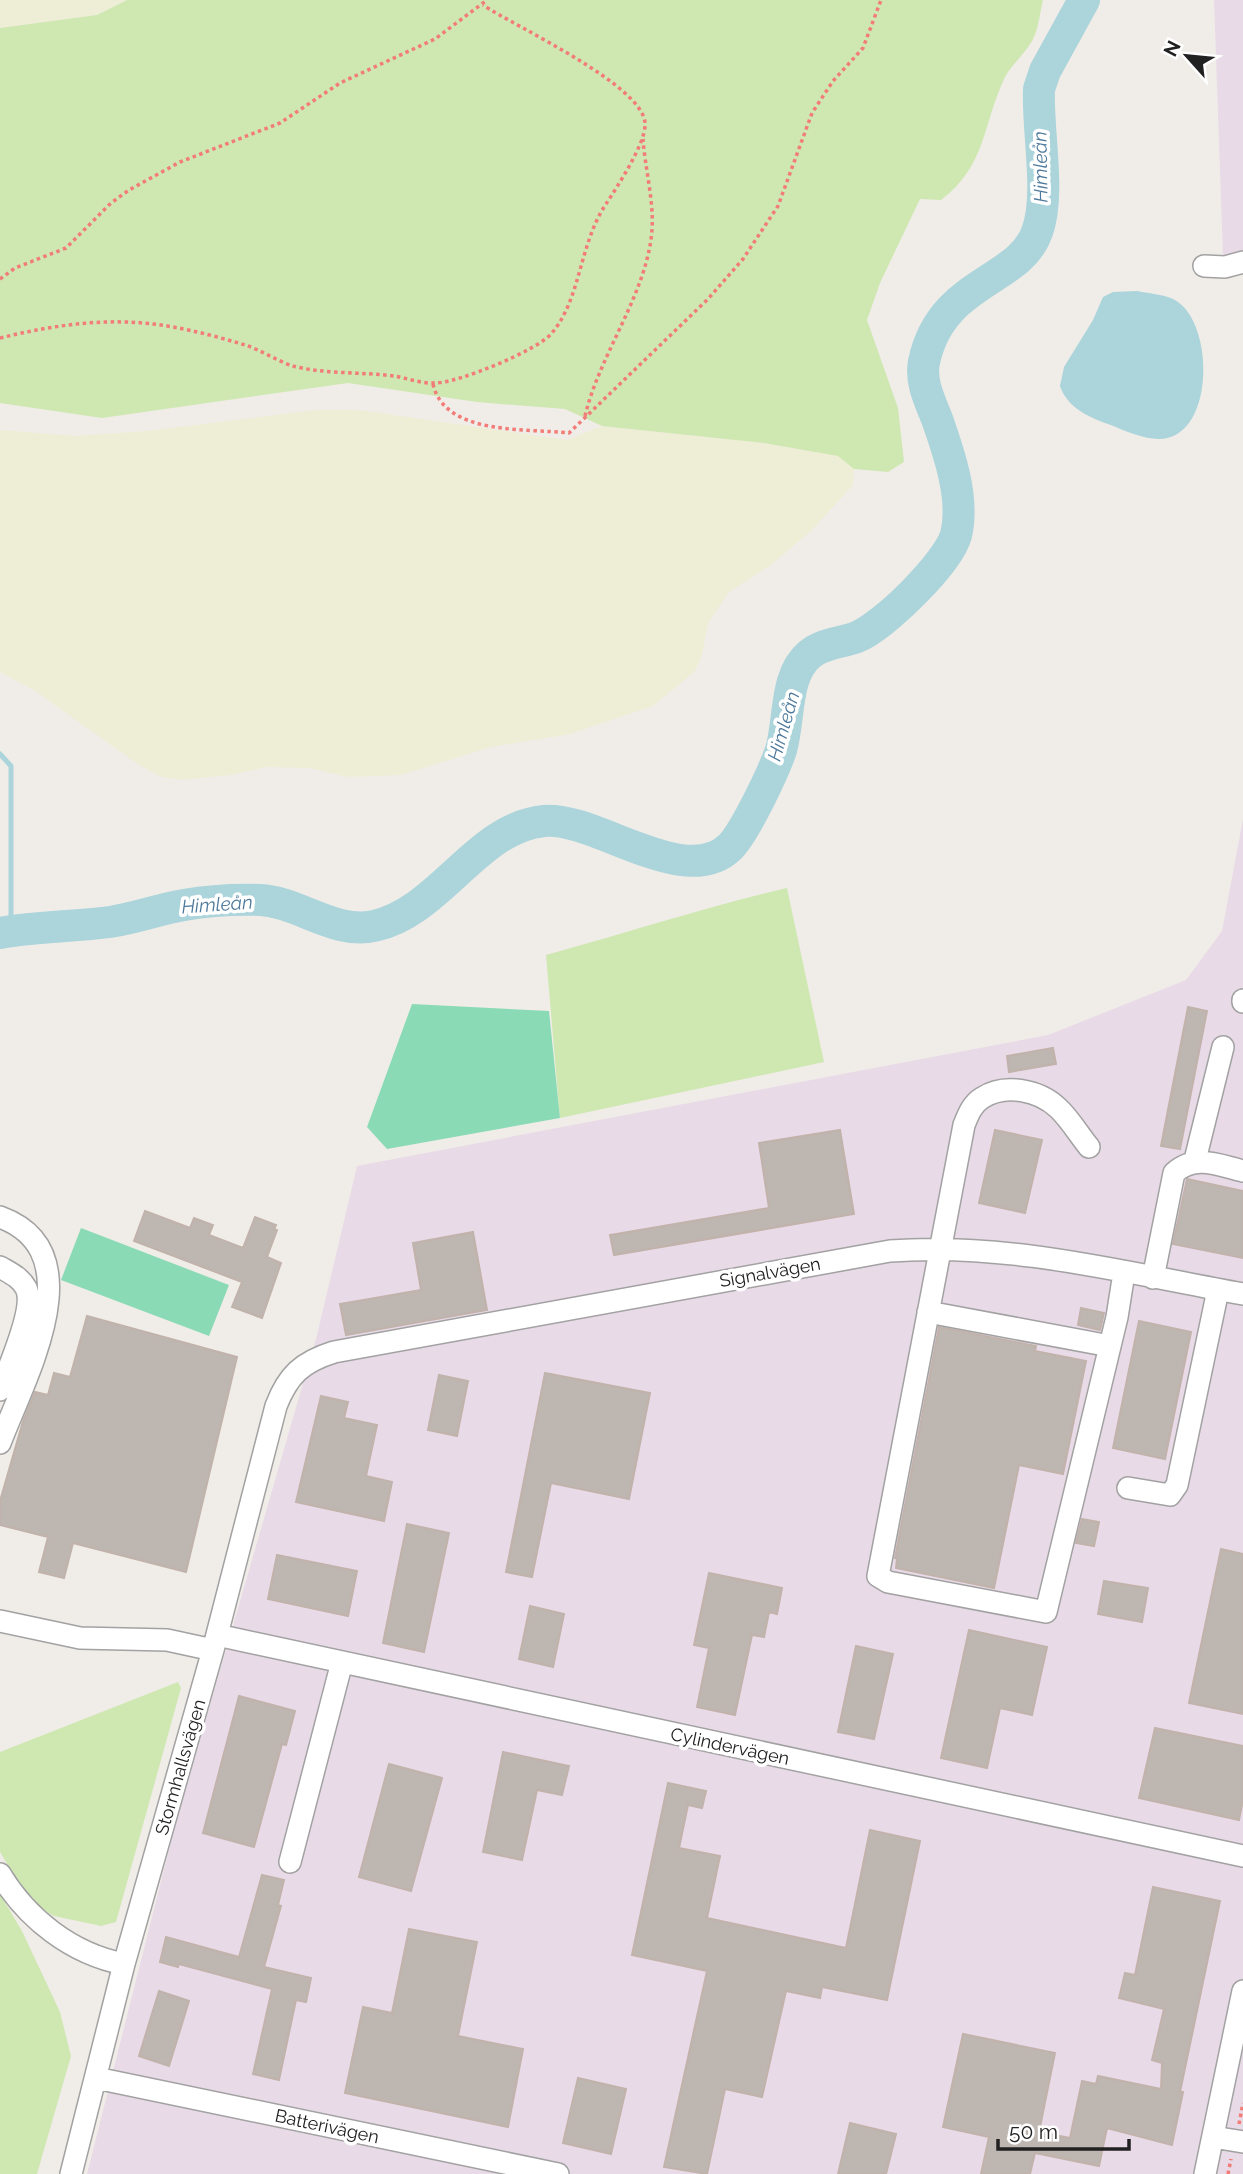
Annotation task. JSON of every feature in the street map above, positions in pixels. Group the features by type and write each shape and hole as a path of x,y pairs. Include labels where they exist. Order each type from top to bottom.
{"street":[{"path":"1204,266 1225,267 1243,262"},
{"path":"1195,1160 1223,1047"},
{"path":"1089,1147 1058,1108 1038,1095 1015,1090 981,1098 971,1109 964,1125 878,1576 888,1582 1046,1612 1110,1346 1124,1273"},
{"path":"1153,1278 1174,1173 1183,1164 1195,1160 1243,1171"},
{"path":"0,1217 26,1230 42,1254 51,1282 40,1336 0,1443"},
{"name":"Signalvägen","path":"300,1366 334,1352 850,1258 940,1247 986,1250 1243,1294"},
{"path":"0,1267 15,1275 28,1292 28,1307 0,1390"},
{"path":"1128,1488 1170,1495 1177,1485 1218,1290"},
{"path":"928,1312 1110,1346"},
{"name":"Stormhallsvägen","path":"71,2174 124,1964 215,1643 276,1406 284,1387 300,1366"},
{"name":"Cylindervägen","path":"0,1621 80,1638 215,1643 342,1662 1243,1856"},
{"path":"290,1862 342,1662"},
{"path":"0,1874 14,1897 38,1922 77,1947 124,1964"},
{"path":"1205,2174 1243,1991"},
{"name":"Batterivägen","path":"96,2078 558,2174"},
{"path":"1213,2137 1243,2142"}],"path":[{"path":"0,279 15,268 66,248 111,202 150,179 180,162 280,123 340,83 435,40 487,0"},
{"path":"433,384 442,407 465,422 569,433 708,299 743,259 778,206 812,113 834,81 863,48 881,0"},
{"path":"483,5 598,71 625,90 640,106 644,115 643,136 652,232 645,261 622,323 593,383 584,418"},
{"path":"0,338 44,327 107,320 197,333 246,345 295,366 398,376 433,384 535,349 560,324 596,218 615,190 643,136"}],"shaded area":[{"path":"1214,0 1243,0 1243,257 1223,257"},
{"path":"1243,819 1243,2174 87,2174 175,1826 317,1335 357,1166 1048,1035 1186,980 1222,931"}],"green space":[{"path":"0,0 127,0 97,15 0,28"},
{"path":"127,0 1043,0 1034,37 1005,77 982,143 967,173 941,200 920,199 880,283 867,320 898,408 904,462 888,472 854,469 838,456 764,443 602,426 565,409 477,402 348,383 102,418 0,403 0,28 97,15"},
{"path":"316,410 359,410 567,440 602,426 764,443 839,456 854,469 853,485 811,531 772,564 729,592 708,623 702,655 695,671 653,706 570,734 491,747 401,775 348,777 310,768 267,767 230,775 183,780 162,777 139,765 34,690 0,672 0,430 77,436 147,431"},
{"path":"787,888 824,1062 560,1118 546,955"},
{"path":"412,1004 549,1011 560,1118 387,1149 367,1127"},
{"path":"81,1228 229,1285 209,1336 61,1280"},
{"path":"178,1682 181,1688 116,1922 101,1926 54,1916 34,1904 0,1852 0,1752"},
{"path":"0,1894 22,1931 60,2012 71,2056 37,2174 0,2174"}],"water":[{"path":"1137,291 1164,296 1178,302 1190,315 1203,357 1199,403 1190,421 1177,434 1159,439 1133,434 1086,414 1068,400 1060,386 1064,367 1093,320 1103,297 1113,292"}],"building":[{"path":"1188,1007 1207,1011 1180,1149 1161,1146"},
{"path":"1053,1048 1056,1064 1009,1072 1007,1056"},
{"path":"840,1130 854,1214 614,1255 610,1235 769,1208 759,1143"},
{"path":"995,1130 1042,1140 1025,1213 979,1203"},
{"path":"1187,1179 1243,1191 1243,1258 1173,1244"},
{"path":"145,1211 190,1228 194,1218 213,1225 209,1235 243,1248 255,1217 276,1225 274,1229 277,1230 267,1257 281,1263 262,1318 232,1307 242,1282 134,1241"},
{"path":"473,1232 487,1310 346,1335 340,1304 421,1290 413,1243"},
{"path":"1081,1308 1104,1313 1100,1330 1078,1325"},
{"path":"87,1316 237,1357 186,1572 73,1543 64,1578 39,1572 48,1537 0,1525 0,1501 23,1421 35,1392 48,1395 54,1373 70,1377"},
{"path":"1139,1321 1191,1332 1165,1459 1113,1448"},
{"path":"939,1327 1036,1346 1035,1351 1086,1361 1063,1474 1019,1465 994,1588 896,1568 895,1558"},
{"path":"545,1373 650,1393 629,1499 551,1483 532,1577 506,1572"},
{"path":"439,1375 468,1381 457,1436 428,1430"},
{"path":"321,1396 348,1402 344,1418 377,1425 366,1476 392,1482 384,1521 296,1502"},
{"path":"1082,1519 1099,1522 1094,1546 1076,1543"},
{"path":"407,1524 449,1533 424,1652 383,1643"},
{"path":"1221,1549 1243,1554 1243,1714 1189,1703"},
{"path":"277,1555 357,1571 348,1616 268,1599"},
{"path":"709,1573 782,1588 777,1614 769,1612 764,1637 752,1635 735,1715 697,1707 709,1648 694,1645"},
{"path":"1104,1581 1148,1588 1142,1622 1098,1614"},
{"path":"530,1606 564,1614 553,1667 519,1659"},
{"path":"969,1630 1047,1647 1032,1715 1000,1708 987,1768 941,1758"},
{"path":"856,1646 893,1654 874,1739 838,1732"},
{"path":"239,1696 295,1711 286,1745 282,1744 254,1847 203,1833"},
{"path":"1155,1728 1243,1746 1243,1800 1239,1820 1139,1798"},
{"path":"503,1752 569,1766 562,1795 537,1790 522,1860 483,1852"},
{"path":"389,1764 442,1778 411,1891 359,1877"},
{"path":"668,1783 706,1791 702,1808 688,1805 679,1848 720,1856 707,1918 846,1948 870,1830 920,1841 887,2000 822,1987 820,1998 786,1991 762,2097 725,2089 707,2174 664,2167 707,1971 632,1955"},
{"path":"262,1875 284,1880 278,1905 281,1906 264,1967 311,1978 306,2002 296,2000 279,2080 253,2074 272,1989 179,1964 178,1967 160,1962 166,1937 239,1957"},
{"path":"1153,1887 1220,1901 1180,2092 1183,2092 1172,2145 1107,2128 1099,2166 1035,2153 1030,2174 981,2174 989,2137 943,2127 963,2034 1055,2053 1039,2132 1070,2138 1082,2081 1096,2084 1098,2076 1161,2089 1162,2063 1152,2060 1164,2009 1119,1998 1125,1973 1135,1975"},
{"path":"409,1929 477,1942 458,2036 523,2049 508,2127 345,2093 363,2007 392,2013"},
{"path":"159,1991 189,2001 169,2066 139,2056"},
{"path":"578,2078 626,2089 611,2154 563,2143"},
{"path":"850,2123 896,2134 886,2174 838,2174"}],"waterway":[{"name":"Himleån","path":"0,933 110,922 184,905 242,900 274,902 345,926 374,926 398,918 419,905 498,838 520,827 544,821 565,822 639,849 689,861 711,858 730,847 751,815 781,750 792,686 802,663 815,650 869,631 914,592 951,547 958,521 957,491 946,446 926,391 924,362 933,335 946,314 962,298 1014,262 1028,249 1037,232 1043,200 1039,89 1045,71 1084,0"},
{"path":"0,754 11,766 11,931"}]}
